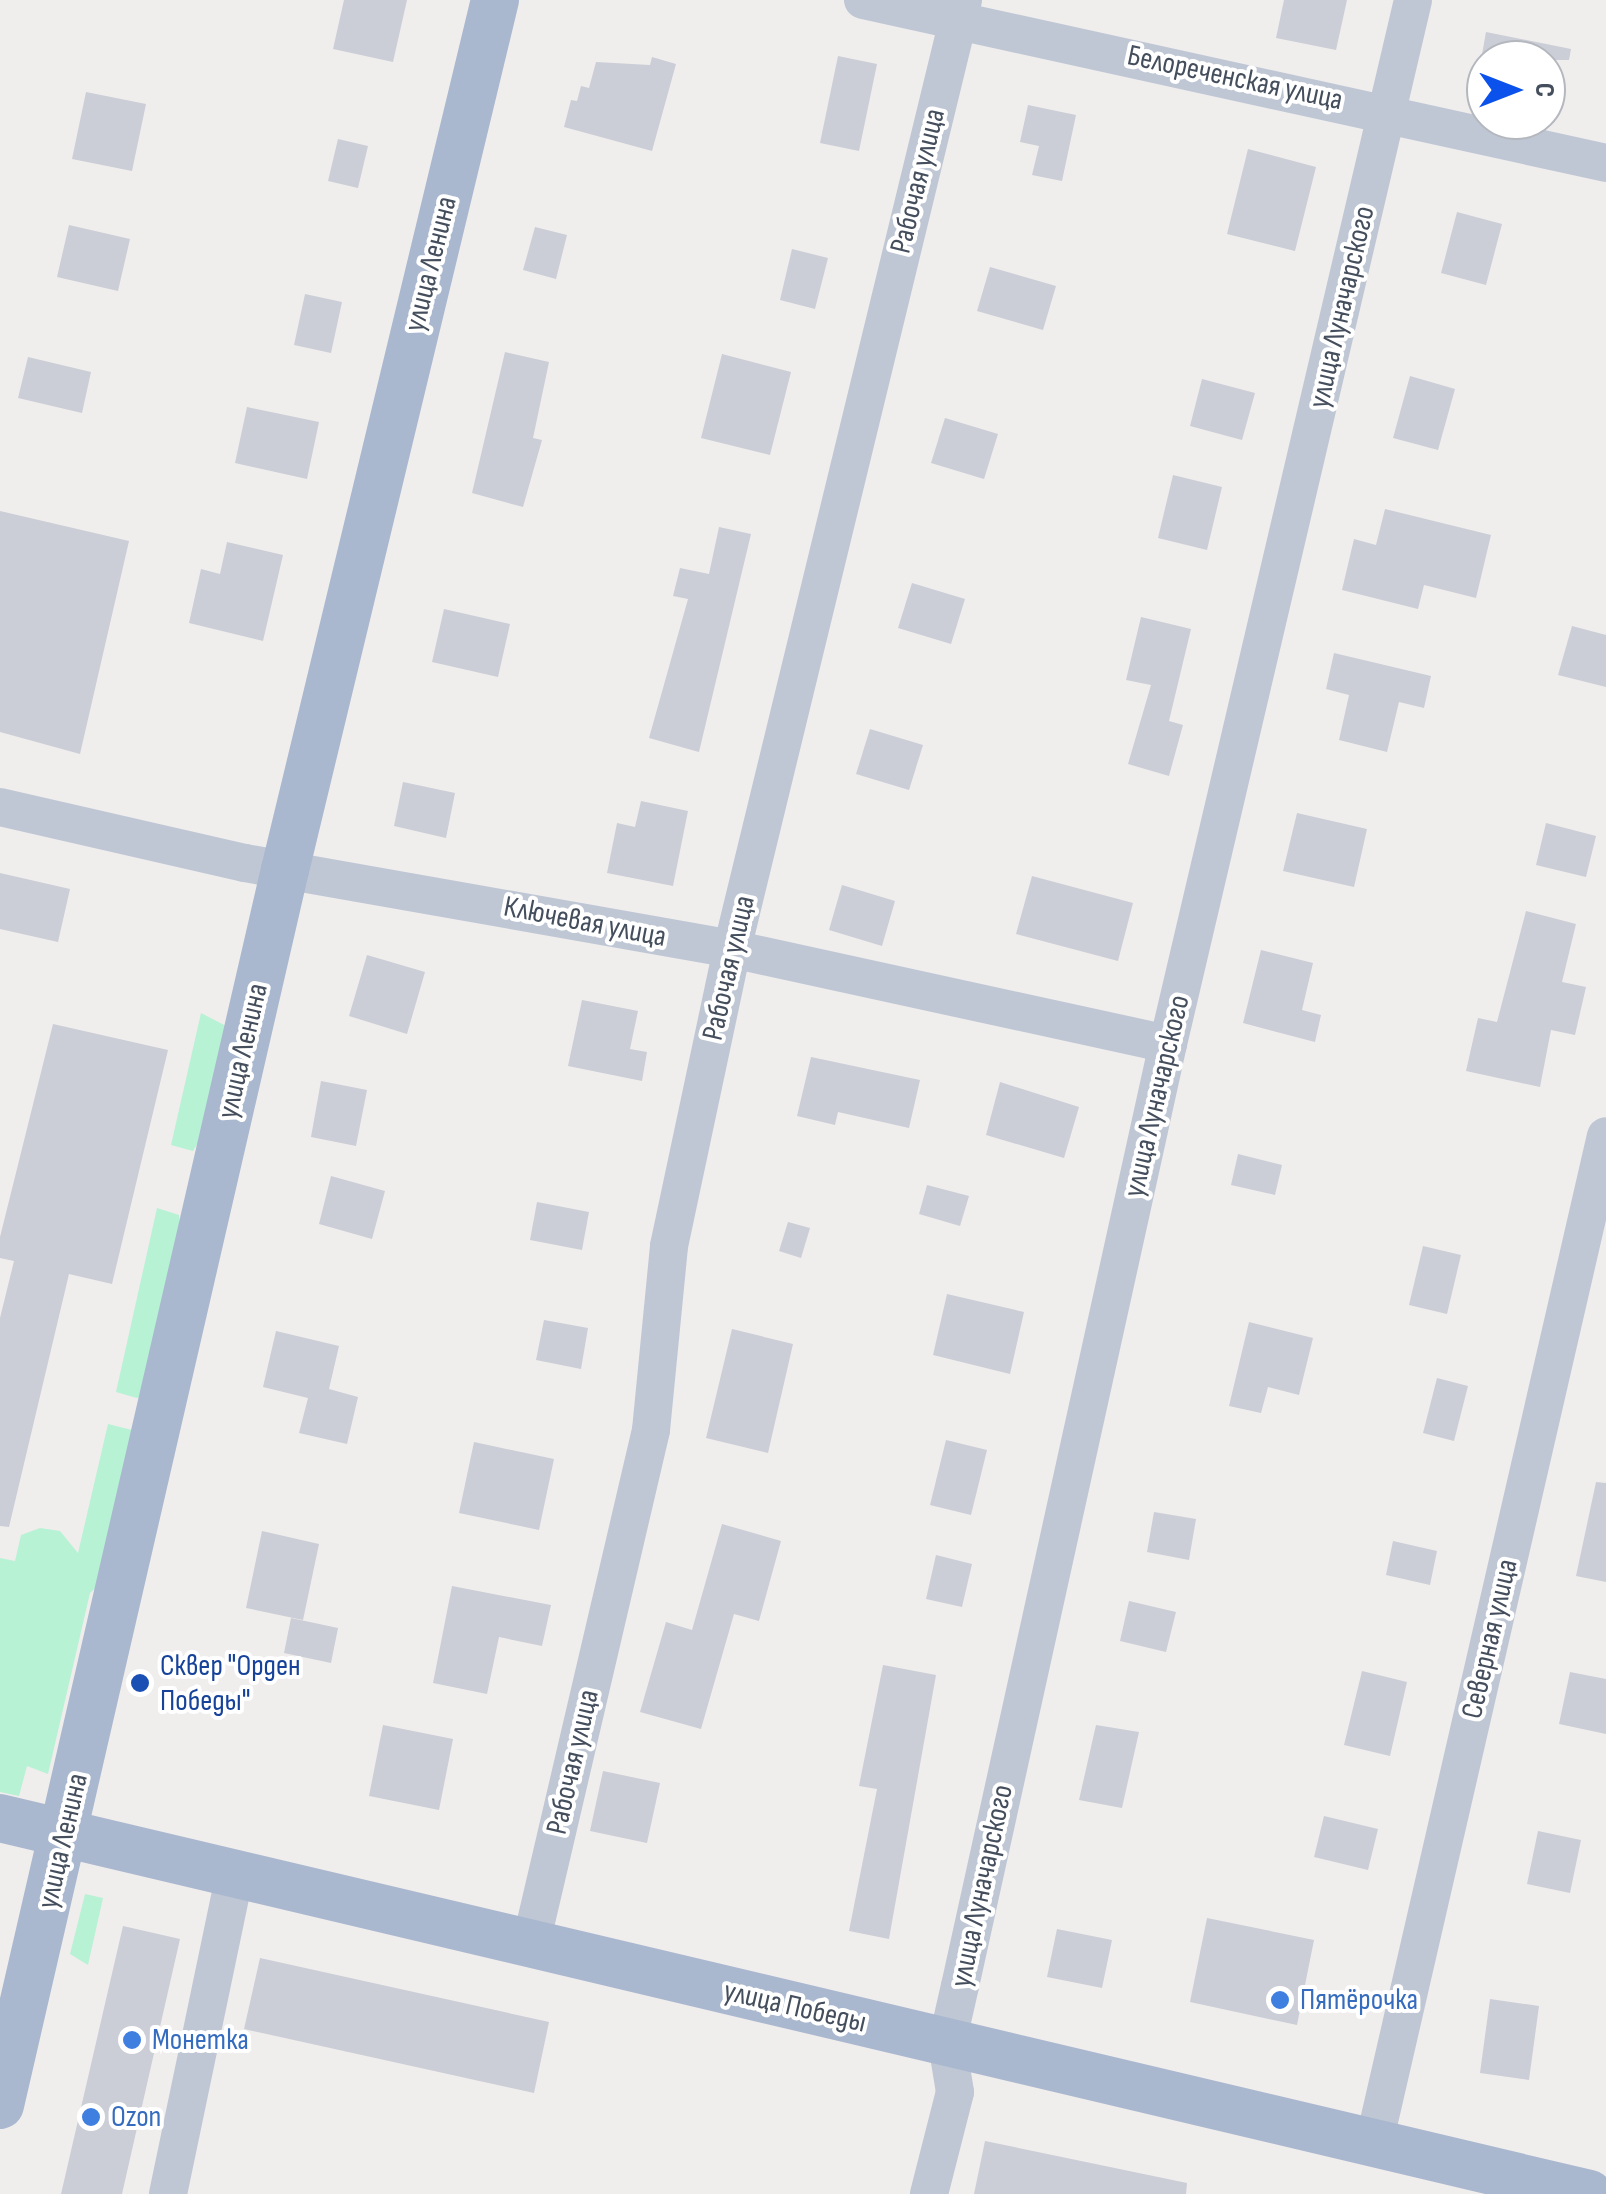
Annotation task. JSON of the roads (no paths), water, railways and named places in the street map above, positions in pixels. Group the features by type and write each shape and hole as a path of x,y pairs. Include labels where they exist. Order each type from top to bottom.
{"main road":[{"name":"улица Ленина","path":"0,2105 66,1834 285,870 494,0"},
{"name":"улица Победы","path":"0,1818 1589,2194"}],"street":[{"name":"Белореченская улица","path":"863,0 960,9 1606,162"},
{"name":"улица Луначарского","path":"929,2194 955,2092 947,2043 1168,1044 1413,0"},
{"name":"Рабочая улица","path":"531,1944 651,1430 668,1246 732,949 960,9"},
{"name":"Ключевая улица","path":"0,807 285,870 732,949 1168,1044"},
{"name":"Северная улица","path":"1374,2143 1605,1141"},
{"path":"168,2194 235,1874"}],"place":[{"name":"Сквер \"Орден Победы\"","path":"140,1683"},
{"name":"Пятёрочка","path":"1280,2000"},
{"name":"Монетка","path":"132,2040"},
{"name":"Ozon","path":"91,2117"}]}
